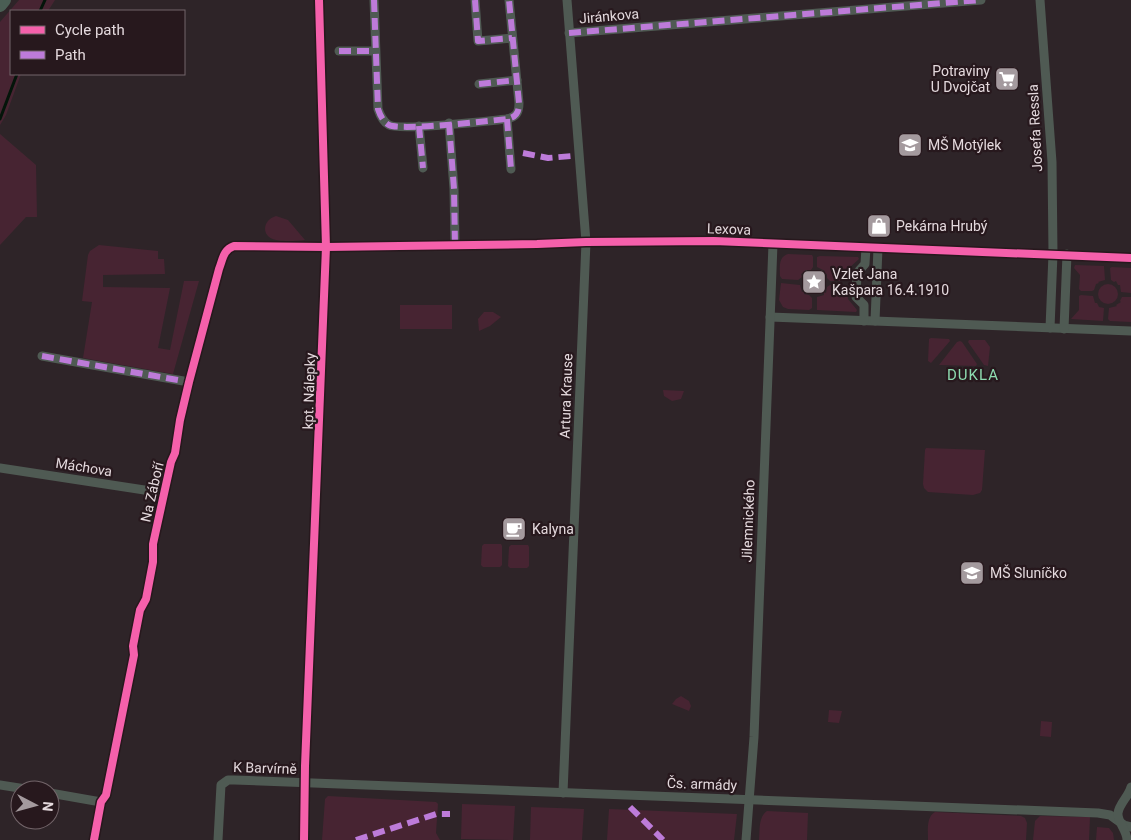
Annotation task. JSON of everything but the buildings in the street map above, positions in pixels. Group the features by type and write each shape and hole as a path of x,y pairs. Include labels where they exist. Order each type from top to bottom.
{"main road":[{"path":"0,5 4,0"}],"street":[{"name":"kpt. Nálepky","path":"304,840 326,247 319,0"},
{"path":"374,0 378,109 390,126 398,127 507,119 518,113 517,80 509,0"},
{"path":"475,0 478,41 512,38"},
{"name":"Artura Krause","path":"563,793 586,242 567,0"},
{"name":"Jiránkova","path":"569,33 981,0"},
{"name":"Josefa Ressla","path":"1040,0 1050,124 1053,254 1050,328"},
{"path":"339,52 376,51"},
{"path":"479,84 517,80"},
{"path":"507,119 511,169"},
{"path":"448,123 454,189 455,245"},
{"path":"420,126 423,168"},
{"name":"Lexova","path":"326,247 714,241 1131,258"},
{"name":"Jilemnického","path":"746,840 751,799 773,244"},
{"name":"Na Záboří","path":"94,840 101,802 106,795 134,655 133,646 140,610 146,599 154,562 153,544 170,462 175,453 188,382 219,269 227,250 234,246 326,247"},
{"path":"864,321 864,305 856,297 857,273 865,264 866,247"},
{"path":"875,321 878,248"},
{"path":"1064,329 1067,254"},
{"path":"770,317 1131,331"},
{"path":"42,356 188,382"},
{"name":"Máchova","path":"0,468 164,493"},
{"name":"K Barvírně","path":"218,840 220,789 223,782 234,780 305,783"},
{"name":"Čs. armády","path":"305,783 1098,813 1110,815 1131,827"},
{"path":"1127,840 1118,814 1131,787"},
{"path":"60,795 101,802"},
{"name":"Čs. armády","path":"1098,813 1112,811 1131,802"}],"shaded area":[{"path":"19,0 55,0 49,10 10,10"},
{"path":"10,10 10,75 21,75 6,115 0,125 0,22"},
{"path":"0,134 36,165 37,217 26,217 0,245"},
{"path":"276,216 288,220 305,240 279,241 268,236 265,228 266,225 271,218"},
{"path":"99,245 158,251 158,259 164,259 165,274 103,275 103,287 170,288 158,348 170,350 184,281 199,281 173,374 83,358 92,302 82,301 88,255 90,251"},
{"path":"785,255 812,255 813,267 811,270 805,270 801,274 802,277 798,280 782,279 780,276 780,263"},
{"path":"817,257 858,257 859,259 849,268 848,281 830,281 827,278 827,274 824,273 825,271 817,267"},
{"path":"1075,265 1104,266 1105,280 1098,282 1092,291 1081,291 1079,289 1080,275 1074,268"},
{"path":"1110,268 1131,268 1131,293 1121,292 1120,285 1116,281 1111,280"},
{"path":"810,272 818,272 824,278 824,286 818,292 810,292 804,286 804,278"},
{"path":"781,283 800,285 802,292 804,291 804,294 812,298 812,308 809,310 783,307 779,300"},
{"path":"1104,284 1112,284 1118,290 1118,298 1112,304 1104,304 1098,298 1098,290"},
{"path":"830,285 847,286 848,299 857,310 856,312 817,310 817,297 824,295 827,287"},
{"path":"1079,296 1093,296 1095,303 1099,307 1104,308 1103,321 1071,319 1079,310"},
{"path":"1122,297 1131,297 1131,322 1110,321 1108,319 1109,308 1117,306 1121,302"},
{"path":"400,305 452,305 452,329 400,329"},
{"path":"484,312 493,312 501,317 490,326 479,331 478,319"},
{"path":"929,339 949,339 950,341 931,363 928,361"},
{"path":"969,340 985,340 990,347 988,366 984,365 968,342"},
{"path":"960,341 977,364 976,366 939,365 957,342"},
{"path":"663,390 684,391 681,399 672,401 664,396"},
{"path":"926,448 985,450 982,490 980,493 973,495 928,492 923,484"},
{"path":"484,544 501,544 502,565 500,567 483,567 481,565 482,546"},
{"path":"511,545 528,545 529,566 527,568 510,568 508,566 509,547"},
{"path":"681,696 689,701 691,706 689,711 672,704"},
{"path":"829,710 842,711 839,723 828,722"},
{"path":"1041,721 1052,722 1051,737 1040,736"},
{"path":"328,796 436,802 438,804 436,833 440,840 322,840 325,799"},
{"path":"462,804 515,806 513,840 461,839"},
{"path":"531,807 584,809 582,840 530,840"},
{"path":"609,809 737,814 734,840 607,840"},
{"path":"767,811 808,813 807,840 759,840 761,820"},
{"path":"935,812 1021,816 1025,818 1027,823 1026,840 928,840 930,817"},
{"path":"1040,816 1090,817 1089,840 1033,840 1035,821"},
{"path":"1097,827 1109,828 1113,833 1114,840 1096,840"}],"waterway":[{"path":"40,10 45,0"},
{"path":"0,119 17,75"}],"marked path":[{"path":"374,0 378,109 387,124 397,127 507,119 516,114 519,103 509,0"},
{"path":"475,0 478,41 512,38"},
{"path":"569,33 981,0"},
{"path":"339,51 375,51"},
{"path":"479,84 517,80"},
{"path":"507,119 511,169"},
{"path":"449,123 454,189 455,245"},
{"path":"419,126 423,168"},
{"path":"523,153 548,158 572,156"},
{"path":"42,356 189,382"},
{"path":"630,807 663,840"},
{"path":"356,840 436,814 450,814"}],"cycle path":[{"path":"304,840 305,766 326,247 319,0"},
{"path":"94,840 101,802 106,795 134,655 133,646 140,610 146,599 153,562 153,544 171,462 175,453 180,420 219,269 224,255 230,248 234,246 326,247 714,241 1131,258"}],"place":[{"name":"Potraviny U Dvojčat","path":"1007,79"},
{"name":"MŠ Motýlek","path":"910,145"},
{"name":"Pekárna Hrubý","path":"879,226"},
{"name":"Vzlet Jana Kašpara 16.4.1910","path":"814,282"},
{"name":"Kalyna","path":"514,529"},
{"name":"MŠ Sluníčko","path":"972,573"}],"district":[{"name":"DUKLA","path":"973,375"}]}
